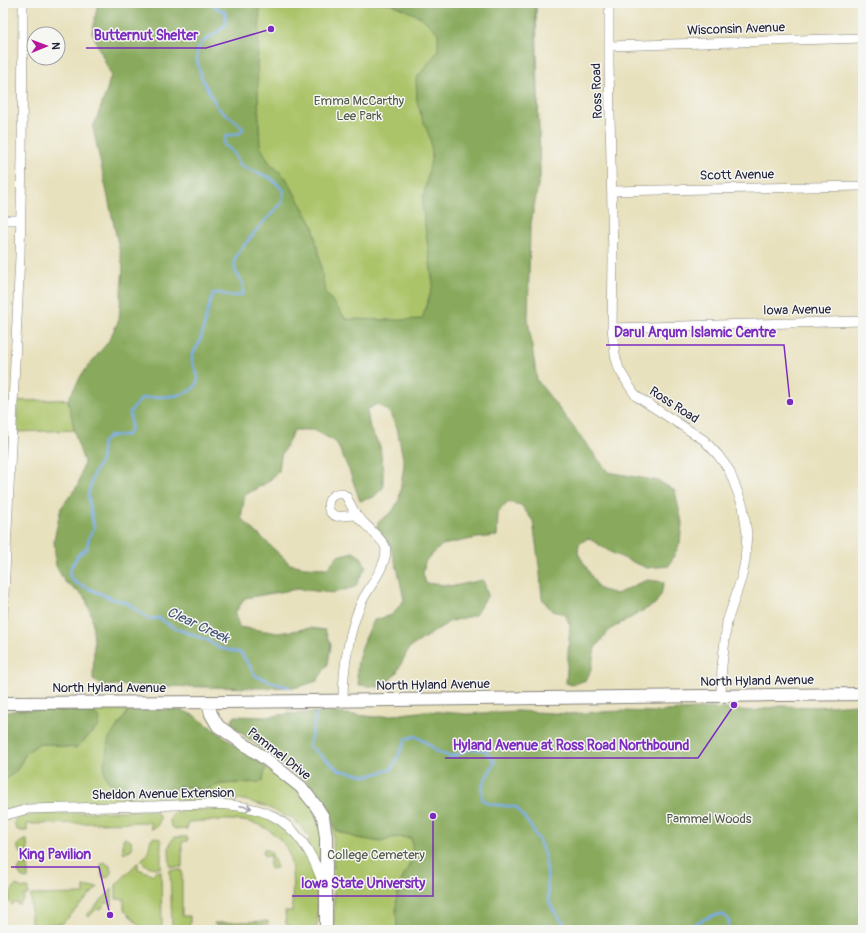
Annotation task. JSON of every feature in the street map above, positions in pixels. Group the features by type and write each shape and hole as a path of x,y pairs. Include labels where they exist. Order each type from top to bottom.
{"main road":[{"name":"North Hyland Avenue","path":"3,702 208,702 863,694"},
{"name":"Pammel Drive","path":"208,702 211,714 218,726 301,787 323,817 326,832 326,930"}],"street":[{"path":"3,615 21,220 23,3"},
{"name":"Ross Road","path":"609,3 613,259 612,328 615,355 619,369 636,396 704,440 729,470 743,506 746,534 745,561 742,576 727,622 722,666 721,696"},
{"name":"Wisconsin Avenue","path":"609,46 863,38"},
{"name":"Scott Avenue","path":"612,191 863,186"},
{"path":"3,220 21,220"},
{"name":"Iowa Avenue","path":"612,328 863,321"},
{"path":"343,700 344,678 352,633 364,599 379,572 386,554 385,546 356,515"},
{"name":"Sheldon Avenue Extension","path":"3,816 28,809 218,805 242,806 261,811 272,816 288,827 303,843 314,862 326,896"}],"green space":[{"path":"98,3 259,3 260,20 257,65 260,146 269,162 286,178 313,226 325,292 346,319 397,320 422,319 433,285 422,204 432,155 430,138 417,101 416,79 438,51 438,33 421,17 386,3 535,3 540,174 530,229 528,320 537,380 608,472 659,481 675,491 682,523 680,543 669,566 647,568 614,554 588,538 579,544 578,553 599,589 617,594 648,580 664,582 661,595 655,604 609,630 595,648 591,670 586,680 572,685 566,683 570,625 565,614 552,611 542,599 533,521 521,505 507,502 498,513 497,536 477,538 442,545 425,562 423,574 426,583 454,586 483,580 488,595 475,615 449,622 409,648 397,672 385,685 376,687 359,685 357,668 360,651 374,620 392,615 404,600 398,571 389,543 377,529 378,522 392,512 399,500 404,464 397,428 389,412 377,404 367,410 370,429 380,446 383,472 383,488 374,497 360,501 349,470 336,442 314,430 294,430 281,456 279,471 268,482 245,495 241,518 290,564 305,567 328,568 337,556 353,552 362,558 366,567 355,587 333,593 297,589 245,598 235,613 239,627 278,633 310,628 325,630 331,645 328,664 317,681 298,687 260,688 102,685 93,680 94,644 92,617 85,597 65,582 56,566 54,540 61,508 78,485 84,462 76,438 68,400 82,374 108,342 119,320 123,267 93,128 111,75 92,32"},
{"name":"Emma McCarthy Lee Park","path":"252,3 536,3 540,180 435,182 435,332 254,338"},
{"path":"81,399 82,430 16,432 18,401"},
{"name":"Pammel Woods","path":"856,704 863,707 863,930 397,930 397,895 412,855 411,838 395,837 381,842 357,838 337,831 322,800 305,780 246,737 232,724 232,720 235,716 265,717 327,712 376,717 427,711 467,714 517,711 569,714 620,711 653,712 710,708 753,711 781,706 815,707"},
{"path":"16,710 128,710 124,718 115,729 108,781 113,785 135,795 150,788 169,790 181,786 204,790 221,784 262,782 266,767 299,793 313,809 318,818 321,828 322,871 308,844 310,837 293,818 282,815 268,807 244,800 41,805 18,807 3,811 3,782 17,770 26,753 38,744 51,744 64,747 84,741 99,726 93,712"},
{"path":"16,710 93,712 100,718 99,726 76,748 51,744 38,744 26,753 17,770 3,782 3,716 5,713"},
{"path":"128,710 182,710 195,716 266,767 262,782 221,784 205,790 181,786 169,790 150,788 135,795 121,792 108,781 105,775 104,764 109,738"},
{"path":"223,809 246,810 264,816 284,828 300,844 312,864 316,878 318,920 315,930 295,930 286,924 285,911 292,911 292,878 289,853 280,840 269,830 259,825 236,820 188,822 187,829 174,828 170,824 172,815 176,811"},
{"path":"150,810 156,812 160,817 158,825 151,829 150,822 27,824 27,831 21,831 16,829 14,821 19,817 38,814"},
{"name":"College Cemetery","path":"333,818 427,839 403,930 334,930"},
{"path":"154,837 159,838 161,841 161,868 150,867 141,860 147,853 151,839"},
{"path":"175,837 188,838 187,841 182,842 182,867 170,867 169,847 170,843"},
{"path":"125,838 131,841 132,848 130,851 125,853 123,852 123,839"},
{"path":"24,840 27,840 28,855 21,853 18,849 18,844"},
{"path":"264,849 271,852 277,868 270,869 270,856 264,856"},
{"path":"104,862 110,866 111,872 109,876 104,878 102,876 101,863"},
{"path":"138,862 138,869 154,875 155,871 161,871 162,926 144,930 124,910 124,899 116,899 116,885"},
{"path":"24,864 28,864 28,879 22,878 18,872 20,867"},
{"path":"170,870 182,870 182,916 190,916 190,923 188,927 172,926"},
{"path":"16,885 23,888 28,888 28,895 24,895 24,899 19,905 15,902 12,905 9,902 9,894"},
{"path":"84,887 98,887 62,924 31,926 31,895 84,894"},
{"path":"112,889 112,906 107,902 100,910 98,908 89,917 87,915"},
{"path":"268,921 268,924 215,925 214,923"},
{"path":"217,927 268,928 268,930 200,930"}],"waterway":[{"name":"Clear Creek","path":"212,3 218,9 225,12 226,24 202,42 197,51 197,60 202,79 218,108 238,123 243,129 240,133 226,136 224,144 234,154 241,166 271,178 284,191 282,203 259,227 237,254 234,262 236,272 243,284 243,294 231,296 214,293 211,299 204,329 192,357 198,375 196,385 191,390 175,396 142,398 130,412 131,429 127,435 110,436 103,442 101,460 93,476 88,496 94,528 89,537 87,548 78,555 69,574 74,582 115,600 126,602 149,619 159,618 177,629 207,640 219,648 241,653 256,676 289,687"},
{"name":"Clear Creek","path":"316,714 309,746 339,770 368,776 392,769 406,739 415,736 426,742 438,752 451,757 470,749 485,750 495,762 483,785 483,801 490,804 516,807 530,826 539,840 544,855 547,868 549,901 554,912 569,930"},
{"name":"Clear Creek","path":"676,930 720,914 724,915 729,921 727,930"}],"place":[{"name":"Butternut Shelter","path":"271,29"},
{"name":"Darul Arqum Islamic Centre","path":"790,402"},
{"name":"Hyland Avenue at Ross Road Northbound","path":"734,705"},
{"name":"Iowa State University","path":"433,816"},
{"name":"King Pavilion","path":"110,915"}]}
